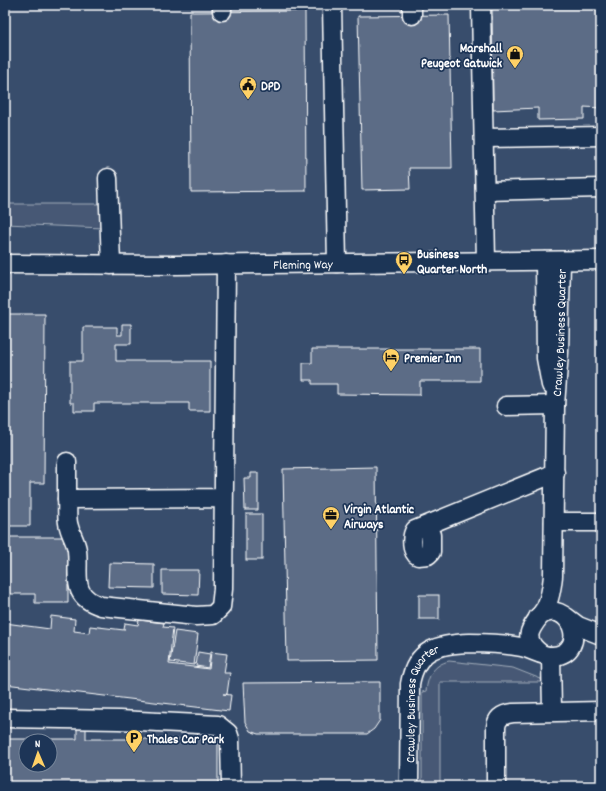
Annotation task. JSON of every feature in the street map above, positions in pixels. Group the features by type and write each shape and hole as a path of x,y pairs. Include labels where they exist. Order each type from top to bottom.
{"street":[{"path":"332,5 337,263"},
{"path":"481,5 486,261"},
{"path":"484,138 601,136"},
{"path":"108,178 111,265"},
{"path":"485,191 601,188"},
{"name":"Fleming Way","path":"5,264 111,265 601,260"},
{"name":"Crawley Business Quarter","path":"546,655 535,648 531,641 530,633 547,603 553,576 555,405 546,362 553,261"},
{"path":"67,462 68,524 77,549 78,584 81,593 88,600 101,606 206,616 218,613 223,600 226,264"},
{"path":"506,406 555,405"},
{"path":"427,525 555,473"},
{"path":"67,499 223,498"},
{"path":"554,522 601,522"},
{"name":"Crawley Business Quarter","path":"409,786 410,692 411,678 415,667 425,654 440,646 452,644 483,643 521,647 546,655 563,653 572,643 573,628 559,604 553,576"},
{"name":"Crawley Business Quarter","path":"483,643 528,629 536,620 546,613 556,613 578,626 601,635"},
{"path":"546,655 552,712"},
{"path":"496,786 497,721 501,716 509,713 601,711"},
{"path":"5,718 119,720 218,725 228,732 230,739 231,786"}],"shaded area":[{"path":"5,5 601,5 601,786 5,786"},
{"path":"5,204 103,204 104,228 5,224"},
{"path":"449,661 513,668 541,679 541,682 440,682 440,786 422,786 422,692 426,691 428,681 435,668"}],"building":[{"path":"492,5 601,5 601,108 584,107 584,119 538,120 538,108 493,110"},
{"name":"DPD","path":"305,11 306,191 191,192 190,12"},
{"path":"449,15 452,168 409,168 410,189 362,190 358,16"},
{"path":"5,314 45,314 44,483 30,483 30,526 5,526"},
{"path":"122,324 131,324 131,344 116,344 116,361 210,361 210,411 189,411 189,403 94,403 94,411 74,411 74,403 70,403 70,361 83,361 83,327 117,327 117,335 122,335"},
{"name":"Premier Inn","path":"312,349 480,349 480,381 420,381 420,395 337,394 337,384 312,384 312,380 303,380 303,363 312,363"},
{"name":"Virgin Atlantic Airways","path":"376,467 378,660 287,661 283,469"},
{"path":"251,473 258,473 258,510 245,510 244,478 251,478"},
{"path":"246,514 262,514 262,560 246,560"},
{"path":"5,537 67,537 67,551 73,552 73,584 68,585 68,603 35,603 35,594 5,594"},
{"path":"109,563 154,564 154,588 108,587"},
{"path":"162,570 199,570 198,595 162,594"},
{"path":"419,595 439,595 439,619 419,619"},
{"path":"51,616 75,619 74,631 89,633 90,626 124,630 125,623 138,625 139,620 164,623 163,627 173,628 169,664 209,669 211,652 227,654 224,673 230,673 227,694 223,694 231,695 229,711 5,684 5,623 50,629"},
{"path":"175,631 198,634 194,665 170,662"},
{"path":"198,652 210,654 208,668 196,666"},
{"path":"380,682 380,720 374,729 367,734 258,734 250,731 245,722 243,683"},
{"name":"Thales Car Park","path":"77,726 86,726 86,739 218,739 218,786 5,786 5,739 18,739 18,773 58,773 58,739 77,739"}],"place":[{"name":"Marshall Peugeot Gatwick","path":"515,69"},
{"name":"DPD","path":"248,100"},
{"name":"Business Quarter North","path":"404,275"},
{"name":"Premier Inn","path":"391,372"},
{"name":"Virgin Atlantic Airways","path":"331,530"},
{"name":"Thales Car Park","path":"134,753"}]}
